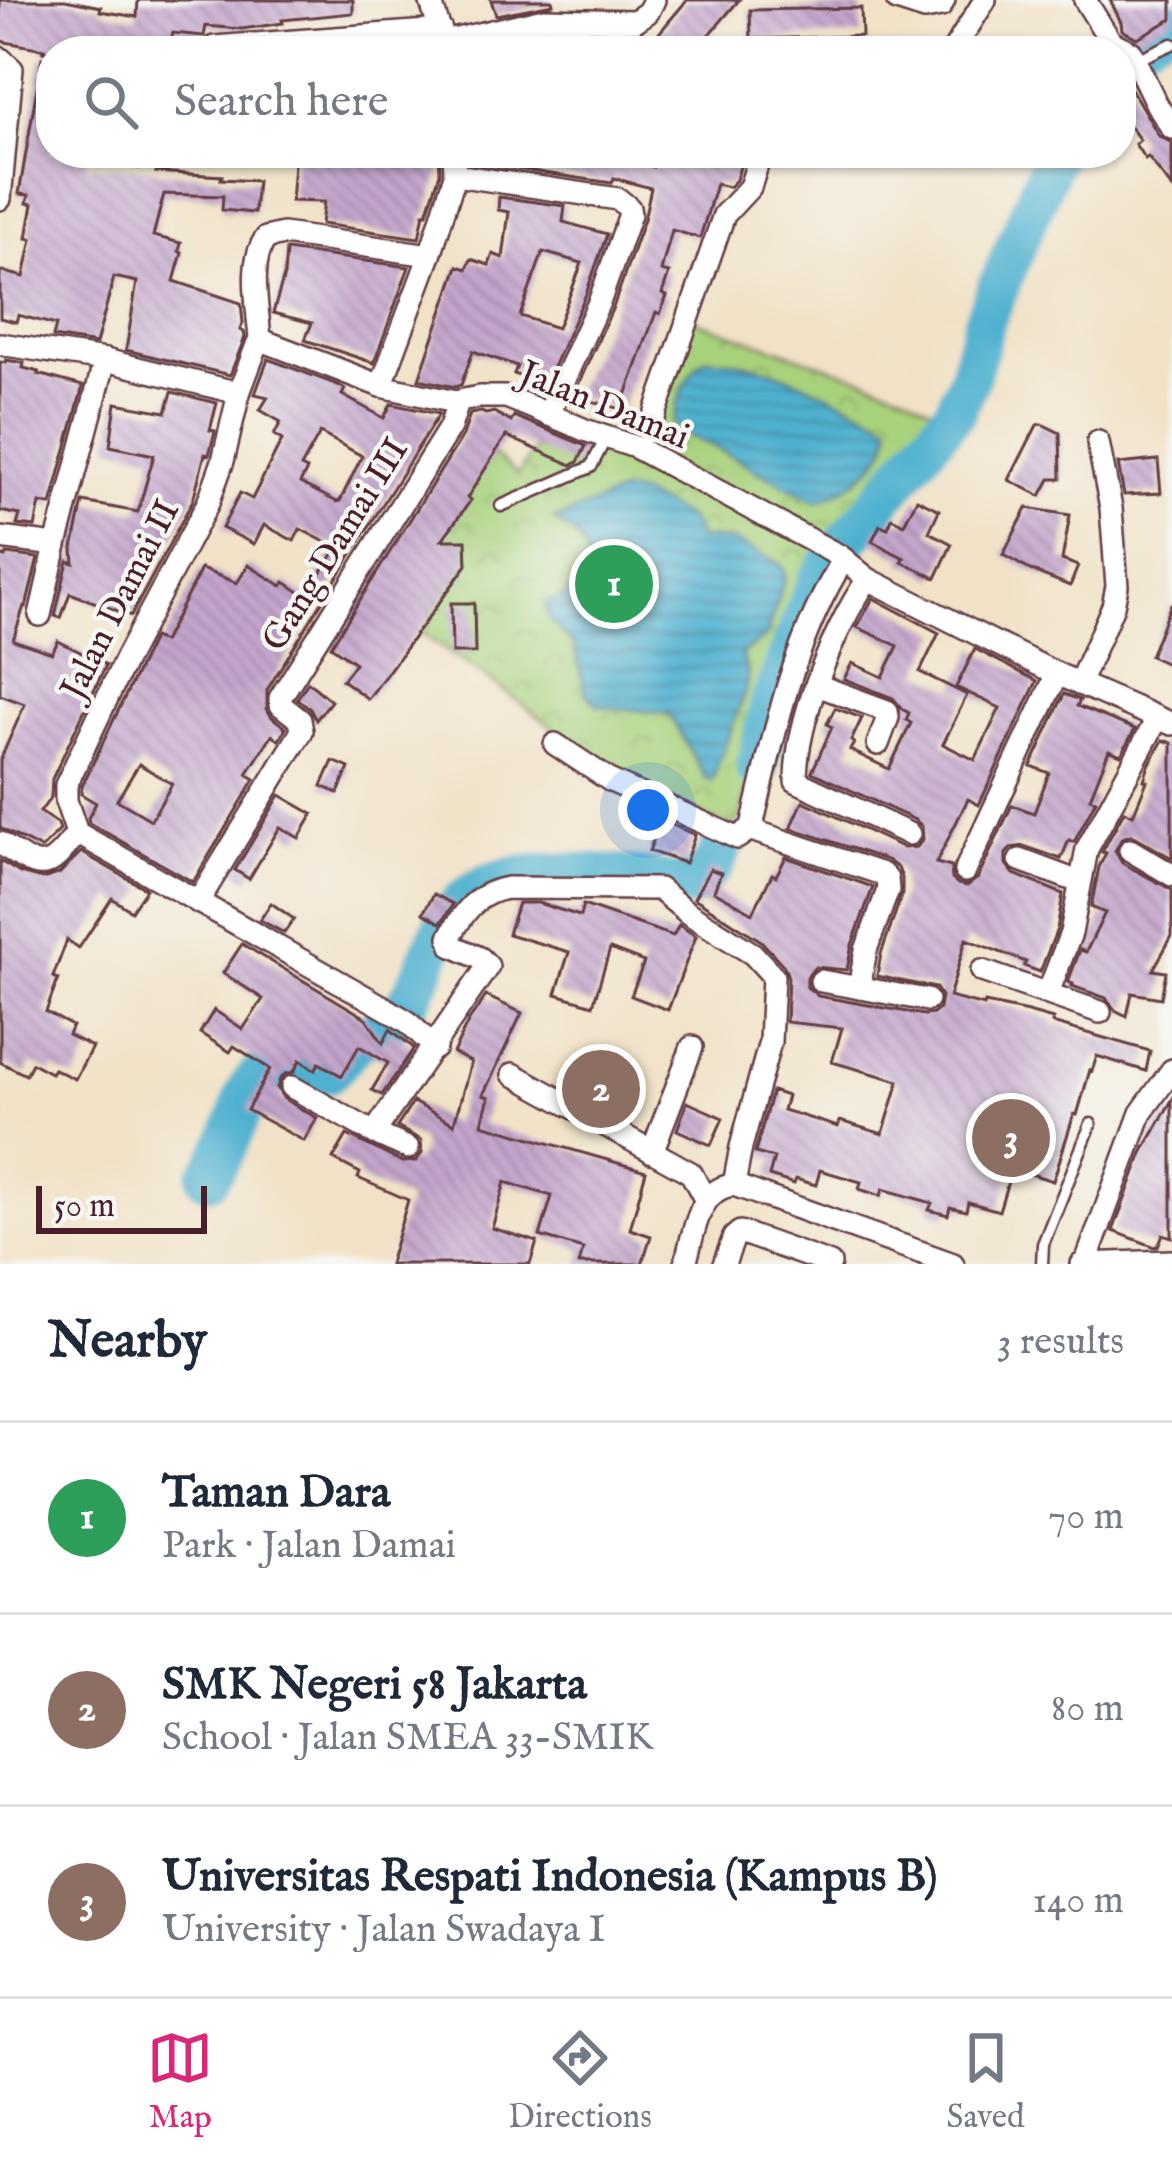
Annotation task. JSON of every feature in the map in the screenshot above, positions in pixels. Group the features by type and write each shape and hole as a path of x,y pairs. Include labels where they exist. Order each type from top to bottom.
{"street":[{"path":"430,0 441,36"},
{"path":"466,36 544,19 635,21 648,12 654,0"},
{"path":"897,0 925,9 941,6 944,0"},
{"path":"962,36 985,0"},
{"path":"1085,0 1113,36"},
{"path":"0,58 12,68 0,199"},
{"path":"1136,69 1172,128"},
{"path":"381,386 430,255 453,168"},
{"path":"473,168 618,199 629,208 614,266 548,415"},
{"path":"649,432 724,215 750,187 756,168"},
{"path":"0,344 105,360 238,393 260,342 255,269 257,250 266,238 283,234 430,255"},
{"name":"Jalan Damai","path":"260,342 381,386 455,402 506,398 635,447 838,556 868,579 1057,674 1165,722"},
{"path":"40,615 105,360"},
{"name":"Jalan Damai II","path":"77,833 66,785 208,503 238,393"},
{"name":"Gang Damai III","path":"198,902 302,731 300,720 281,705 280,698 450,428 455,402"},
{"path":"1079,684 1117,586 1111,508 1098,442"},
{"path":"0,538 56,545"},
{"path":"555,744 611,781 736,838 753,827 786,693 838,556"},
{"path":"868,579 850,604 817,686 796,764 796,781 909,834"},
{"path":"965,871 1057,674"},
{"path":"817,686 887,711 878,744"},
{"path":"1048,994 1071,933 1087,849 1165,722"},
{"path":"753,827 886,878 888,890 866,950 859,988"},
{"path":"0,843 46,865 57,859 77,833 387,1009 435,1048"},
{"path":"1130,850 1172,875"},
{"path":"1020,860 1079,882"},
{"path":"374,1133 488,966 453,946 450,937 477,898 507,888 659,889 753,954 773,976 770,1042 734,1185"},
{"path":"982,971 1100,1012"},
{"path":"821,981 927,1000"},
{"path":"652,1152 692,1047"},
{"path":"1172,1070 1141,1113 1084,1263 1172,1262"},
{"path":"513,1074 691,1173 705,1199"},
{"path":"292,1087 408,1148"},
{"path":"685,1264 705,1199 734,1185 953,1264"},
{"path":"724,1264 734,1237 744,1232 830,1264"}],"lane":[{"path":"1136,50 1172,44"},
{"path":"501,506 591,467 607,436"},
{"path":"1042,1264 1043,1244 1091,1124"}],"green space":[{"path":"690,319 906,393 944,416 819,570 770,692 739,822 728,827 615,774 422,634 433,617 408,597 493,454 518,475 537,445 574,459 588,435 641,458"}],"water":[{"path":"708,358 778,373 889,423 885,448 854,482 815,501 680,432 673,424 684,386"},
{"path":"623,492 639,494 688,518 699,538 733,541 784,570 766,637 741,654 748,673 746,689 712,781 706,779 669,714 597,705 585,691 574,645 550,621 544,603 566,595 586,571 584,549 554,520"}],"building":[{"path":"0,0 65,0 137,17 138,0 353,0 353,13 242,29 206,26 204,36 36,36 36,48 0,41"},
{"path":"491,0 552,0 553,4 496,15"},
{"path":"687,0 739,0 708,36 657,36"},
{"path":"1110,0 1172,0 1172,19 1137,38 1122,30"},
{"path":"861,8 862,36 751,36 750,10"},
{"path":"36,93 36,168 157,169 257,181 254,213 222,210 223,196 164,194 153,236 181,243 174,281 241,303 240,330 245,337 230,375 126,350 137,282 114,277 96,344 53,337 56,325 18,315 16,322 0,318 0,271 24,277 32,239 27,238 33,204 27,203 29,195 19,194"},
{"path":"1136,97 1159,136 1172,143 1172,188 1136,146 1140,140"},
{"path":"294,168 440,168 419,238 321,224 324,202 291,201"},
{"path":"510,168 740,168 729,187 716,184 700,238 672,230 661,271 669,273 662,294 667,296 660,314 656,312 621,409 573,396 614,305 651,188 614,178 612,183"},
{"path":"499,197 565,206 563,222 607,234 544,387 514,374 517,366 473,351 461,385 419,379 458,266 467,269 471,259 489,265 493,254 503,258 509,212 498,210","holes":["543,252 582,263 557,328 520,316"]},
{"path":"286,250 409,267 374,363 305,340 312,323 273,313"},
{"path":"268,359 338,385 345,389 342,395 384,418 391,404 439,414 267,690 267,709 286,728 279,740 272,735 247,774 255,779 193,882 89,823 96,803 81,794 81,788 153,638 163,642 201,569 237,583 248,565 306,596 337,548 300,529 294,541 264,525 254,544 222,528 240,493 252,499 282,440 274,435 281,422 260,410 268,397 255,394","holes":["320,433 362,456 337,502 300,483 307,470 301,467","139,764 172,784 151,820 117,800"]},
{"path":"0,362 83,386 51,505 40,503 35,527 17,525 20,515 0,511"},
{"path":"172,392 217,403 210,430 215,431 193,500 131,616 70,593 61,618 55,616 68,561 74,563 83,502 138,512 154,455 110,446 116,403 166,412"},
{"path":"494,412 511,422 514,416 586,446 572,465 506,436 467,498 471,500 442,540 466,540 467,565 368,699 342,680 355,663 331,646 463,435 470,414"},
{"path":"1037,425 1060,433 1061,479 1050,479 1041,496 1009,480"},
{"path":"1158,460 1161,493 1124,495 1118,464"},
{"path":"917,499 939,510 929,532 952,544 936,578 872,541 880,525 888,528 892,518 904,524"},
{"path":"1027,508 1070,515 1062,560 1078,566 1070,586 1003,555"},
{"path":"0,555 38,558 13,640 52,653 58,641 106,665 52,779 51,797 40,812 60,830 41,849 0,828 0,760 25,704 0,695"},
{"path":"873,598 939,633 920,672 967,695 943,744 975,760 1000,708 956,687 975,649 1037,681 979,805 968,799 936,863 951,867 952,879 958,884 967,886 978,878 1012,805 1034,813 1049,773 1031,766 1064,694 1080,700 1077,706 1135,729 1121,755 1109,750 1090,798 1096,800 1061,859 1024,846 1006,854 1006,864 1014,874 1063,894 1057,929 1040,972 966,939 949,997 1028,1012 1150,1051 1146,1071 1097,1056 1053,1181 1012,1168 999,1211 968,1202 966,1211 950,1207 948,1215 929,1210 932,1203 883,1189 881,1196 859,1189 861,1182 820,1170 816,1185 769,1176 774,1158 755,1153 772,1091 787,1096 783,1110 838,1127 840,1121 883,1134 899,1081 832,1062 842,1028 786,1022 788,977 784,966 761,941 694,898 710,869 721,873 714,891 753,913 786,857 873,887 847,970 815,967 807,977 807,987 818,996 924,1015 939,1009 941,996 936,988 877,976 902,894 898,868 887,860 791,828 803,801 904,848 917,847 923,839 922,826 915,820 812,772 832,727 827,724 835,708 862,718 850,750 889,769 911,723 906,720 909,713 893,698 844,679 852,663 883,677 898,646 857,627"},
{"path":"451,603 474,603 475,653 452,653"},
{"path":"1172,604 1172,666 1150,656"},
{"path":"308,682 331,701 316,720 297,699"},
{"path":"1163,740 1172,743 1172,858 1131,835 1122,838 1115,851 1122,863 1172,890 1172,936 1153,970 1166,972 1161,998 1132,993 1127,1016 1106,998 1068,982 1080,950 1086,952 1105,913 1091,907 1106,853 1102,852 1124,811 1133,815 1149,765"},
{"path":"333,761 349,768 338,793 322,786"},
{"path":"280,795 313,814 299,838 280,827 249,879 235,870"},
{"path":"661,820 695,835 685,863 649,851"},
{"path":"81,852 146,889 131,911 112,898 79,948 67,940 53,977 58,979 46,1012 72,1026 68,1035 92,1047 75,1079 32,1063 26,1075 0,1062 0,861 42,879 59,874"},
{"path":"434,894 453,904 441,923 423,913"},
{"path":"271,903 294,919 284,933 260,920"},
{"path":"518,903 538,903 580,916 583,905 673,936 679,925 696,936 668,1010 631,996 644,962 610,949 593,1005 556,994 569,952 508,934"},
{"path":"242,944 366,1018 383,1043 390,1029 414,1048 382,1095 372,1090 388,1063 359,1046 342,1076 319,1063 315,1070 300,1060 277,1088 284,1099 317,1118 304,1141 247,1110 270,1069 234,1046 230,1052 200,1033 214,1010 243,1029 263,999 223,973"},
{"path":"486,996 522,1013 483,1095 489,1097 482,1124 646,1171 630,1229 651,1236 642,1264 579,1264 583,1249 540,1236 552,1196 505,1182 492,1228 537,1242 530,1264 389,1264 408,1200 358,1178 360,1173 333,1159 347,1135 402,1162 416,1161 422,1153 421,1140 397,1127 413,1102 454,1124 471,1062 453,1053"},
{"path":"1172,1100 1172,1237 1163,1234 1155,1247 1113,1231 1142,1153"},
{"path":"687,1102 723,1118 711,1145 677,1130"}],"waterway":[{"path":"1136,42 1172,22"},
{"path":"757,768 771,703 818,581 955,411 985,319 1049,168"},
{"path":"208,1178 254,1081 276,1071 327,1073 358,1041 398,1015 447,921 472,893 506,879 562,874 637,877 691,887 714,864 722,847"}],"place":[{"name":"Taman Dara","path":"614,584"},
{"name":"SMK Negeri 58 Jakarta","path":"601,1089"},
{"name":"Universitas Respati Indonesia (Kampus B)","path":"1011,1138"}]}
